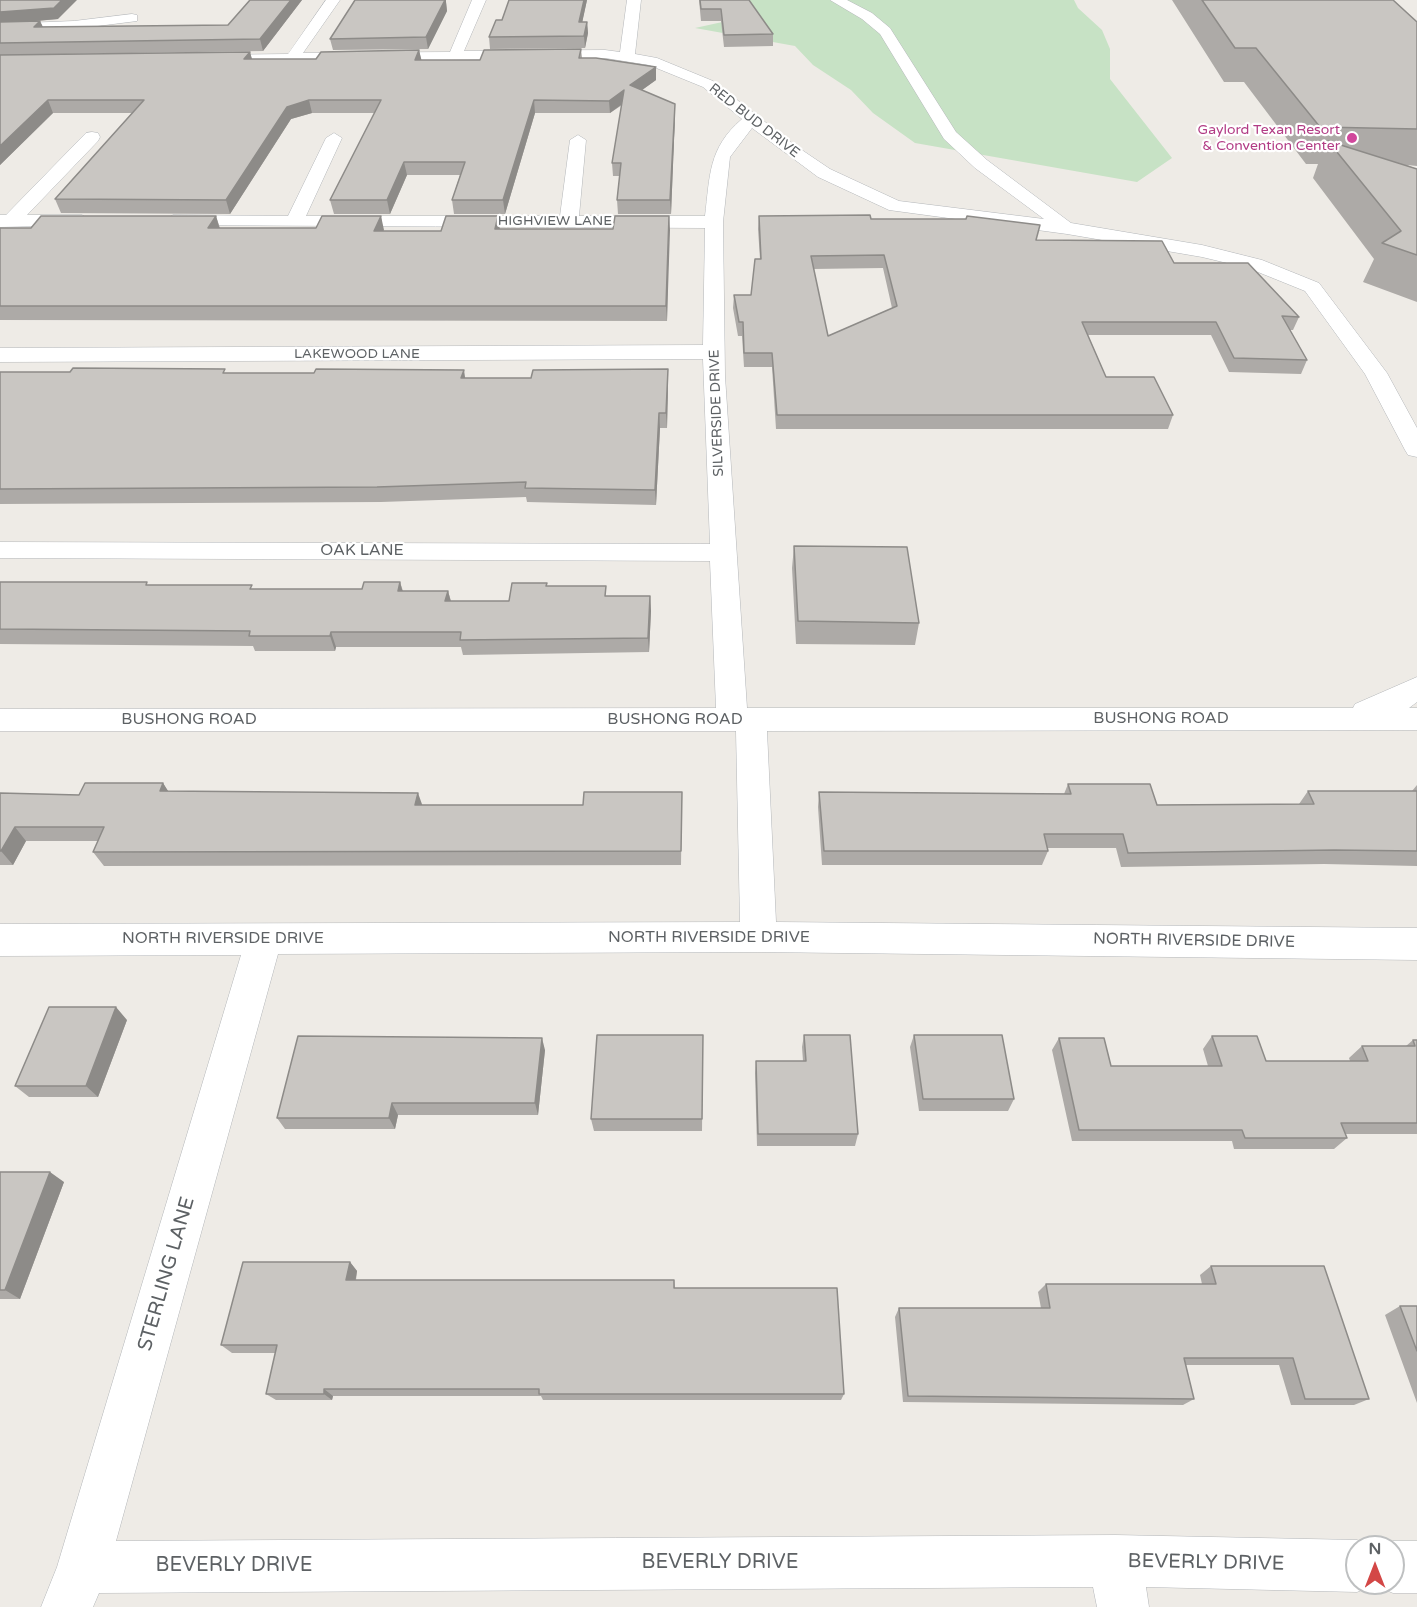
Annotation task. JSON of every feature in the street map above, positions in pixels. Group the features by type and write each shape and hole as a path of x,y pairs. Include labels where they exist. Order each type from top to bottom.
{"street":[{"path":"292,58 333,0"},
{"path":"455,56 479,0"},
{"path":"627,56 634,0"},
{"path":"837,0 867,16 885,31 950,135 981,164 1067,228"},
{"path":"0,28 74,25 132,18"},
{"name":"RED BUD DRIVE","path":"187,59 627,56 694,76 753,118 787,148 824,173 896,206 1067,228 1256,264 1312,287 1376,373"},
{"name":"SILVERSIDE DRIVE","path":"753,118 738,131 721,157 714,222 714,352 724,553 742,719 759,937"},
{"path":"6,221 92,137"},
{"path":"295,220 334,138"},
{"path":"569,221 578,140"},
{"path":"6,221 106,221"},
{"name":"HIGHVIEW LANE","path":"153,221 714,222"},
{"name":"LAKEWOOD LANE","path":"0,355 714,352"},
{"path":"1376,373 1417,409"},
{"path":"1376,373 1417,450"},
{"name":"OAK LANE","path":"0,550 724,553"},
{"name":"BUSHONG ROAD","path":"1350,718 1398,700 1417,688"},
{"name":"BUSHONG ROAD","path":"0,720 1417,719"},
{"name":"NORTH RIVERSIDE DRIVE","path":"0,940 759,937 1417,944"},
{"name":"STERLING LANE","path":"75,1587 264,939"},
{"name":"BEVERLY DRIVE","path":"75,1587 1119,1584 1345,1567"}],"green space":[{"path":"740,0 1074,0 1078,8 1102,30 1110,49 1110,79 1172,158 1137,182 915,143 873,113 851,90 813,65 795,46 695,28 727,21"}],"building":[{"path":"0,0 62,0 54,8 0,12"},
{"path":"250,0 291,0 260,39 0,43 0,22 40,21 34,27 228,25"},
{"path":"355,0 445,0 426,37 330,39"},
{"path":"509,0 584,0 579,22 587,22 584,36 489,37 496,20 502,20"},
{"path":"700,0 749,0 773,34 724,35 721,9 701,9"},
{"path":"1202,0 1393,0 1417,22 1417,129 1320,127 1256,48 1235,48"},
{"path":"581,49 579,58 596,58 656,67 630,85 675,104 670,200 617,200 621,163 612,163 624,90 609,101 534,100 503,200 452,200 465,162 404,162 387,200 330,200 381,100 309,100 287,107 226,200 55,199 144,100 48,100 0,146 0,55 250,52 244,59 316,59 321,52 419,50 415,60 480,60 484,50"},
{"path":"1328,141 1417,169 1417,255 1382,243 1401,231"},
{"path":"870,215 871,219 966,219 967,216 1040,225 1036,240 1162,241 1174,263 1248,263 1299,317 1282,316 1307,360 1234,358 1216,322 1082,322 1106,377 1154,377 1173,415 777,415 772,353 744,353 743,322 739,322 734,295 751,295 755,259 761,259 759,216","holes":["884,255 897,306 828,336 811,256"]},
{"path":"41,216 216,216 208,228 316,228 322,216 381,216 374,231 441,231 446,216 498,216 495,229 613,229 615,216 669,216 666,306 0,306 0,228 31,228"},
{"path":"73,368 225,369 223,373 314,373 316,369 464,370 461,378 531,378 533,370 668,369 666,413 659,413 655,490 525,488 526,482 377,487 0,489 0,372 70,372"},
{"path":"794,546 907,547 919,623 798,621"},
{"path":"0,582 147,582 146,585 252,585 250,589 362,589 364,582 400,582 398,591 448,591 445,601 509,601 512,583 547,583 546,586 606,586 605,596 650,596 648,638 460,640 461,632 331,632 330,636 249,636 250,631 0,629"},
{"path":"85,783 163,783 160,791 418,793 415,805 583,805 584,792 682,792 681,851 93,852 104,827 15,827 0,851 0,793 79,795"},
{"path":"1068,784 1150,784 1157,805 1314,804 1308,791 1417,791 1417,851 1128,853 1123,834 1044,834 1048,851 824,851 819,792 1071,794"},
{"path":"49,1007 116,1007 86,1086 15,1086"},
{"path":"597,1035 703,1035 702,1119 591,1119"},
{"path":"804,1035 850,1035 858,1134 758,1134 756,1061 806,1061"},
{"path":"914,1035 1002,1035 1014,1099 923,1099"},
{"path":"298,1036 542,1038 535,1103 392,1103 389,1118 277,1118"},
{"path":"1212,1036 1257,1036 1266,1061 1368,1061 1362,1046 1415,1046 1413,1040 1417,1040 1417,1123 1341,1123 1347,1138 1245,1138 1242,1130 1079,1130 1059,1038 1104,1038 1111,1066 1222,1066"},
{"path":"0,1172 50,1172 5,1290 0,1290"},
{"path":"243,1262 350,1262 346,1280 674,1280 674,1288 837,1288 844,1394 539,1394 539,1389 324,1389 324,1394 266,1394 277,1345 221,1345"},
{"path":"1211,1266 1324,1266 1369,1399 1305,1399 1293,1358 1184,1358 1194,1399 908,1396 899,1308 1050,1308 1046,1284 1216,1284"},
{"path":"1400,1306 1417,1306 1417,1351"}],"place":[{"name":"Gaylord Texan Resort & Convention Center","path":"1352,138"}]}
